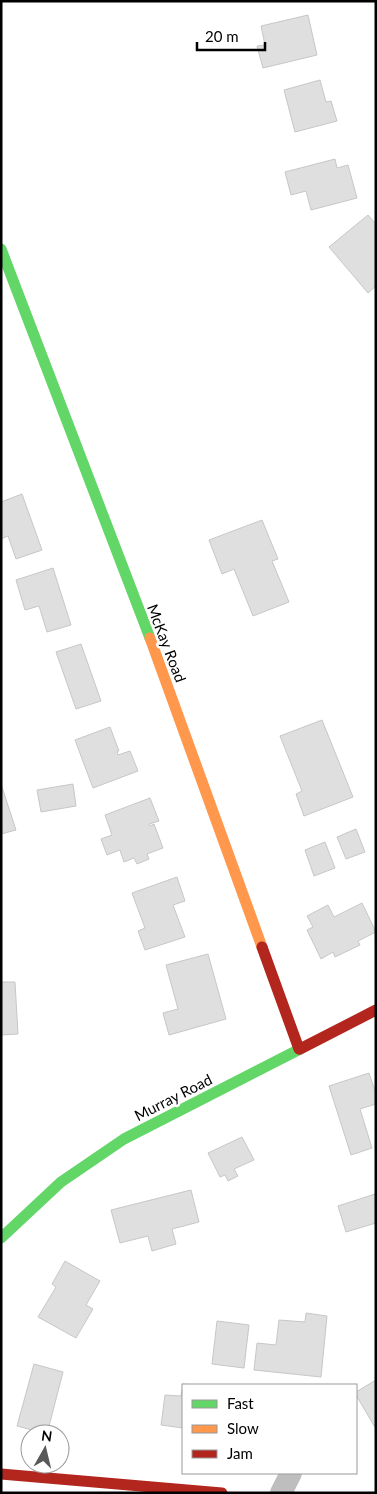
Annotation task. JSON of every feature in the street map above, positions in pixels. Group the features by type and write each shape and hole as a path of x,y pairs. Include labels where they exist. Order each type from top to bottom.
{"street":[{"name":"McKay Road","path":"1,249 162,669 299,1050"},
{"name":"Murray Road","path":"1,1238 61,1182 124,1139 376,1010"},
{"path":"1,1474 222,1493"},
{"path":"281,1493 291,1474"}],"building":[{"path":"308,15 317,55 263,68 257,46 265,45 261,26"},
{"path":"320,80 326,102 331,101 337,121 295,132 284,90"},
{"path":"335,159 337,168 348,165 357,198 311,210 306,191 291,195 285,172"},
{"path":"368,215 376,224 376,286 368,293 329,247"},
{"path":"22,494 42,550 16,559 8,536 1,539 1,502"},
{"path":"262,520 278,559 272,561 289,602 253,616 234,569 222,574 209,540"},
{"path":"53,568 71,625 47,632 39,606 25,610 16,580"},
{"path":"81,644 101,701 76,709 56,652"},
{"path":"322,720 353,797 304,816 296,794 302,791 280,736"},
{"path":"110,727 119,751 117,751 118,755 130,751 138,771 93,788 75,740"},
{"path":"1,784 16,830 1,834"},
{"path":"73,784 76,806 41,812 37,790"},
{"path":"150,798 159,821 149,824 150,826 154,824 163,848 147,854 149,859 137,864 134,858 124,862 120,850 107,855 101,839 112,835 105,815"},
{"path":"356,829 365,852 346,859 337,837"},
{"path":"325,842 335,868 314,876 305,850"},
{"path":"177,877 185,901 173,905 185,937 145,950 138,931 145,928 132,893"},
{"path":"362,903 376,932 358,941 360,945 335,957 333,952 321,959 307,930 313,927 307,916 328,905 334,917"},
{"path":"208,954 226,1019 169,1035 163,1013 178,1009 166,965"},
{"path":"1,982 15,982 18,1034 1,1035"},
{"path":"369,1073 376,1094 376,1104 360,1109 372,1148 351,1155 329,1086"},
{"path":"242,1137 254,1160 234,1169 238,1176 228,1181 225,1175 220,1177 208,1153"},
{"path":"191,1190 199,1222 172,1229 176,1244 152,1251 148,1236 120,1243 111,1210"},
{"path":"375,1194 376,1223 346,1232 338,1206"},
{"path":"65,1261 100,1281 86,1305 93,1309 76,1338 38,1317 56,1287 52,1284"},
{"path":"306,1313 327,1316 321,1377 254,1370 257,1343 276,1345 279,1320 305,1322"},
{"path":"217,1321 249,1325 244,1368 212,1364"},
{"path":"34,1364 63,1372 50,1424 20,1424 20,1427 17,1426"},
{"path":"376,1380 376,1429 357,1397 357,1391"},
{"path":"182,1390 182,1428 161,1425 165,1395 181,1396"}],"traffic: fast":[{"path":"1,249 150,638"},
{"path":"1,1238 61,1182 124,1139 300,1049"}],"traffic: slow":[{"path":"150,638 262,947"}],"traffic: jam":[{"path":"262,947 299,1049"},
{"path":"300,1049 376,1010"},
{"path":"1,1474 222,1493"}]}
